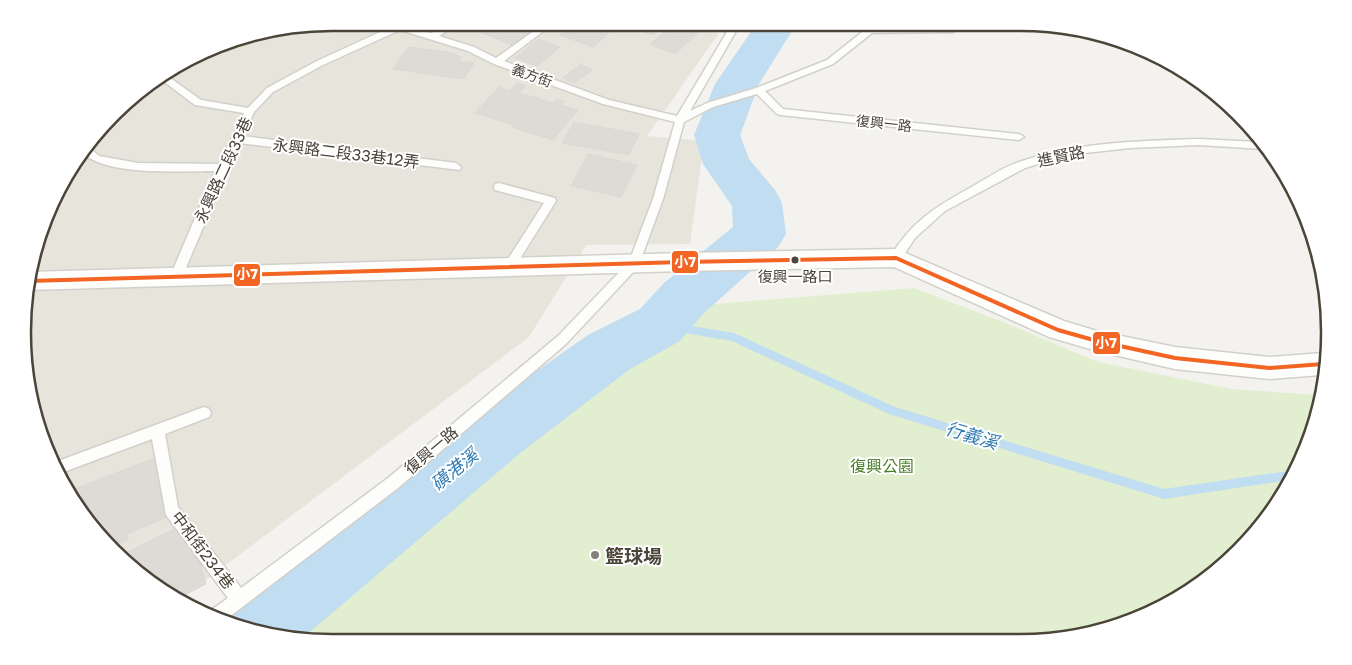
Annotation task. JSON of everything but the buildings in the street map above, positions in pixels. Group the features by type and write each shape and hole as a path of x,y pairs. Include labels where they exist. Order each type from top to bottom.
{"street":[{"path":"36,281 683,262 896,258 1058,330 1097,341 1175,358 1269,368 1319,364"}],"lane":[{"name":"永興路二段33巷","path":"176,277 222,168 250,111 270,90 320,63 389,31"},
{"name":"義方街","path":"411,31 471,49 497,62 606,102 680,120"},
{"path":"431,37 440,31"},
{"path":"497,62 538,31"},
{"name":"復興一路","path":"221,612 393,483 562,340 634,264 658,199 680,120 732,31"},
{"path":"680,120 710,106 759,90 830,62 865,31"},
{"path":"167,81 198,103 250,111"},
{"name":"復興一路","path":"759,90 780,112 1018,136"},
{"name":"永興路二段33巷12弄","path":"236,140 456,168"},
{"name":"進賢路","path":"896,258 910,235 941,208 1021,165 1067,152 1130,145 1199,142 1255,146"},
{"path":"90,154 96,159 138,167 222,168"},
{"path":"499,187 551,201 509,267"},
{"path":"62,466 204,413"},
{"name":"中和街234巷","path":"158,431 171,510 240,599"}],"shaded area":[{"path":"332,31 713,31 719,33 647,136 704,141 690,244 586,245 529,337 186,595 165,583 119,546 82,500 62,466 47,429 37,391 31,332 37,274 47,236 62,199 82,165 119,119 134,106 165,82 217,54 274,37"}],"green space":[{"name":"復興公園","path":"914,288 1003,322 1098,362 1231,389 1314,395 1305,429 1290,466 1270,500 1233,546 1187,583 1153,603 1116,618 1078,628 1019,634 332,634 299,632 383,559 546,424 678,307"}],"waterway":[{"name":"磺港溪","path":"262,625 497,434 609,352 660,325 684,298 760,234 757,203 727,164 717,135 737,84 772,31"},
{"name":"行義溪","path":"660,325 734,337 893,411 1164,494 1285,475"}],"transit line":[{"name":"小7","path":"36,281 683,262 896,258 1058,330 1097,341 1175,358 1269,368 1319,364"}],"place":[{"name":"復興一路口","path":"795,260"},
{"name":"籃球場","path":"595,555"}]}
